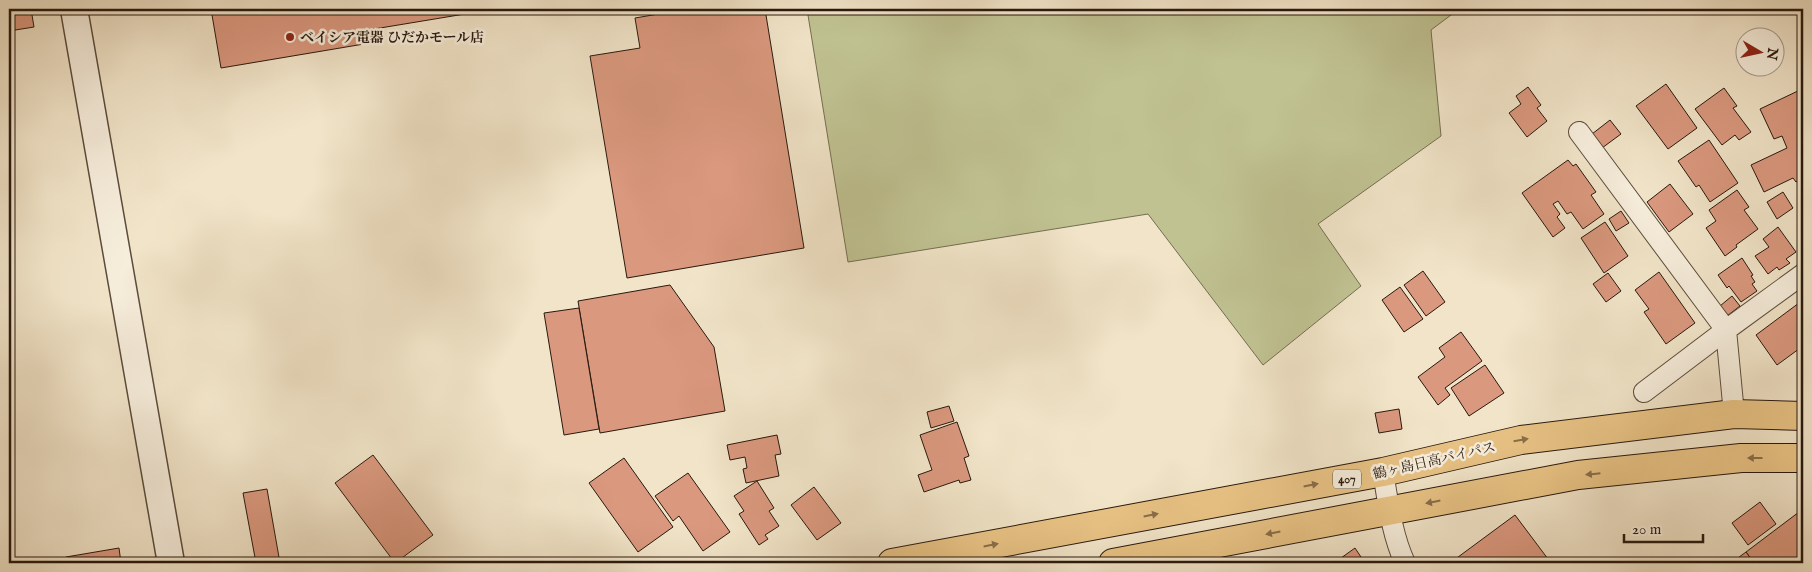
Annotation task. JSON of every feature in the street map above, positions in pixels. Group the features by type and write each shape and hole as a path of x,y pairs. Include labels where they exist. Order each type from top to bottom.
{"highway":[{"name":"鶴ヶ島日高バイパス","path":"892,563 1383,472 1521,440 1734,414 1803,416"},
{"path":"1113,563 1578,475 1741,458 1803,458"}],"street":[{"path":"74,9 171,563"},
{"path":"1579,132 1726,330 1734,414"},
{"path":"1644,392 1803,274"},
{"path":"1383,472 1390,511 1400,552 1405,563"}],"green space":[{"path":"807,9 1459,9 1431,30 1441,136 1318,224 1361,286 1263,365 1148,214 848,262"}],"building":[{"path":"9,9 31,9 34,27 9,31"},
{"name":"ベイシア電器 ひだかモール店","path":"211,9 495,9 362,31 364,44 221,68"},
{"path":"681,9 765,9 804,248 627,278 590,56 640,48 635,18"},
{"path":"1666,84 1697,128 1668,149 1636,106"},
{"path":"1528,87 1541,105 1537,108 1547,121 1527,137 1509,113 1521,104 1516,96"},
{"path":"1724,88 1737,106 1733,108 1751,132 1739,140 1735,135 1722,145 1695,109"},
{"path":"1800,90 1803,98 1803,178 1796,182 1793,178 1764,192 1751,165 1787,148 1782,136 1774,139 1760,109"},
{"path":"1610,120 1621,134 1602,148 1592,134"},
{"path":"1709,140 1738,183 1710,202 1699,185 1696,187 1678,161"},
{"path":"1568,160 1573,166 1576,164 1596,192 1591,195 1604,214 1583,229 1571,212 1567,214 1558,201 1553,204 1560,214 1557,217 1565,228 1553,237 1522,193"},
{"path":"1670,184 1693,214 1669,232 1647,202"},
{"path":"1737,190 1749,207 1744,210 1758,229 1736,245 1737,247 1725,256 1706,228 1716,221 1709,210"},
{"path":"1783,192 1793,208 1777,219 1767,202"},
{"path":"1621,211 1629,223 1616,231 1609,219"},
{"path":"1605,222 1628,256 1604,273 1581,238"},
{"path":"1778,227 1796,252 1786,259 1790,263 1779,270 1777,267 1768,274 1755,256 1769,247 1763,239"},
{"path":"1742,258 1753,275 1751,276 1755,282 1752,284 1757,291 1741,302 1729,286 1727,288 1718,275"},
{"path":"1423,271 1445,302 1426,316 1404,285"},
{"path":"1659,272 1695,323 1666,344 1644,312 1649,309 1635,290"},
{"path":"1608,273 1621,291 1606,302 1593,284"},
{"path":"670,285 714,347 725,411 600,433 578,301"},
{"path":"1400,287 1423,319 1404,332 1382,300"},
{"path":"1732,296 1740,306 1727,316 1720,306"},
{"path":"1803,300 1803,346 1777,365 1756,335"},
{"path":"579,308 599,429 564,435 544,313"},
{"path":"1461,332 1482,361 1445,388 1450,395 1438,405 1418,377 1445,357 1439,348"},
{"path":"1485,365 1504,393 1469,416 1451,388"},
{"path":"949,406 954,421 931,428 927,412"},
{"path":"1399,409 1402,429 1379,433 1375,413"},
{"path":"957,422 969,456 964,458 971,480 960,483 959,480 924,492 918,475 932,470 920,435"},
{"path":"777,435 781,454 775,455 779,476 746,483 743,469 747,468 745,457 730,460 727,445"},
{"path":"373,455 433,535 395,563 335,483"},
{"path":"624,458 673,527 638,552 589,483"},
{"path":"688,473 730,532 703,551 679,516 673,521 655,496"},
{"path":"757,481 774,508 769,511 779,526 765,535 768,539 759,545 739,514 744,511 734,496"},
{"path":"814,487 841,523 817,540 791,505"},
{"path":"267,489 280,563 256,563 243,493"},
{"path":"1760,502 1776,524 1748,545 1732,523"},
{"path":"1803,509 1803,563 1754,563 1746,552"},
{"path":"1515,515 1551,563 1450,563"},
{"path":"119,548 121,563 67,563 66,557"},
{"path":"1355,548 1365,563 1334,563"},
{"path":"1746,552 1754,563 1731,563"}],"place":[{"name":"ベイシア電器 ひだかモール店","path":"290,37"}]}
